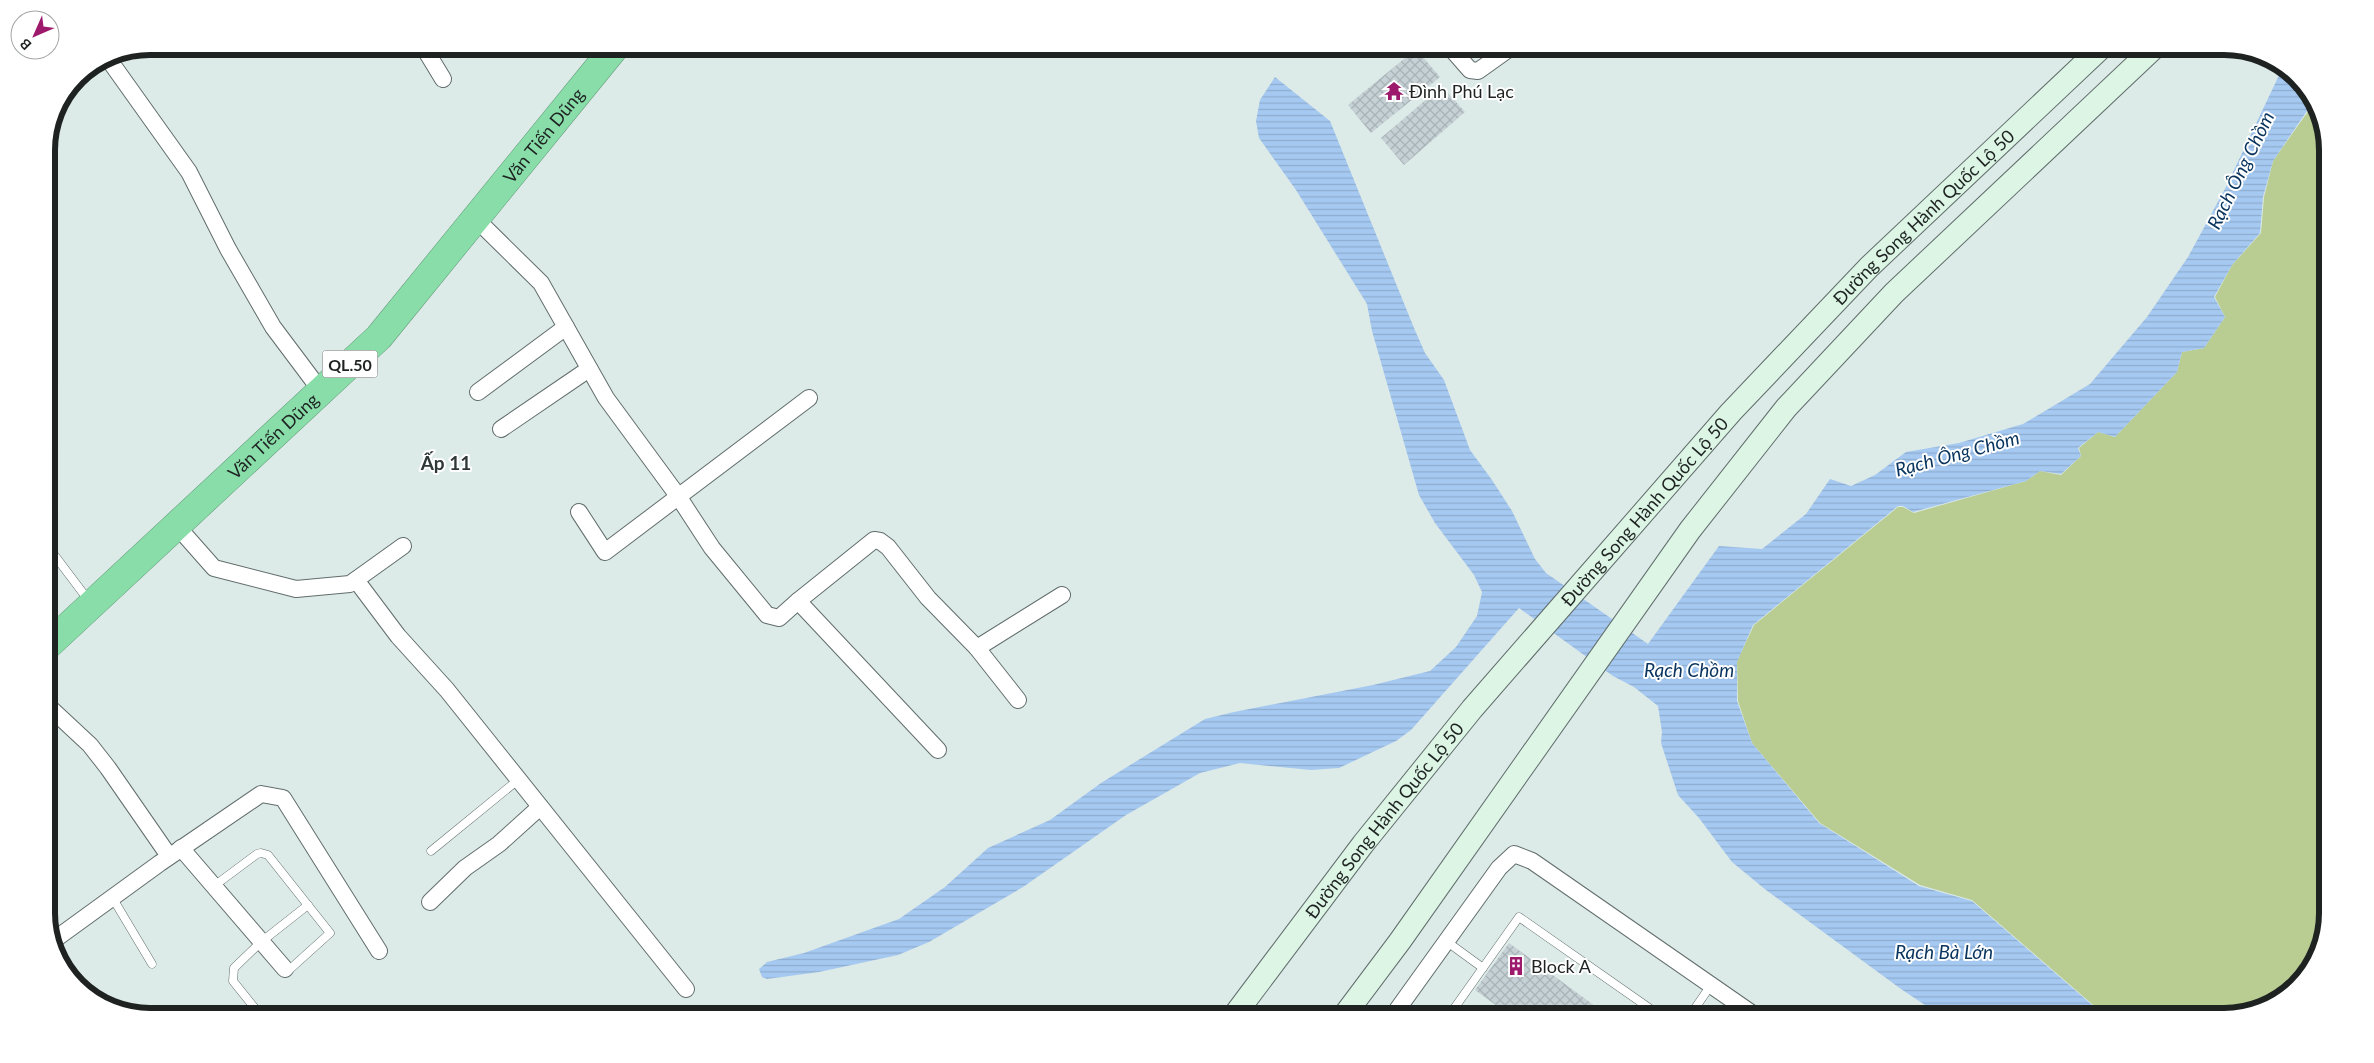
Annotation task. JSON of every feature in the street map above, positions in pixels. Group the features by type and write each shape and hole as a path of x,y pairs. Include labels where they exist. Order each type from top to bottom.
{"highway":[{"name":"Văn Tiến Dũng","path":"55,639 379,337 476,218 601,55"}],"main road":[{"name":"Đường Song Hành Quốc Lộ 50","path":"1240,1008 1363,844 1532,639 1731,412 1822,314 1869,267 2093,55"},
{"name":"Đường Song Hành Quốc Lộ 50","path":"1350,1008 1400,941 1623,624 1721,489 1821,369 1894,293 2146,55"}],"street":[{"path":"428,55 443,79"},
{"path":"1457,55 1470,70 1478,71 1500,55"},
{"path":"112,63 189,172 228,249 273,327 321,391"},
{"path":"476,218 542,282 606,398 678,496 712,548 767,615 779,618 874,540 880,541 888,547 928,598 977,648 1018,700"},
{"path":"478,392 566,327"},
{"path":"501,429 589,369"},
{"path":"579,512 605,552 809,398"},
{"path":"176,525 214,568 296,589 350,584 403,546"},
{"path":"356,580 398,636 447,690 686,989"},
{"path":"977,648 1062,594"},
{"path":"798,601 938,750"},
{"path":"55,712 90,745 175,852 214,886 285,969"},
{"path":"58,937 175,852 261,794 283,798 379,951"},
{"path":"430,902 465,868 499,844 540,807"},
{"path":"1398,1008 1499,868 1514,854 1532,861 1744,1008"}],"lane":[{"path":"55,556 91,605"},
{"path":"431,851 518,780"},
{"path":"214,886 257,854 265,853 330,933 289,970 285,969"},
{"path":"112,897 152,964"},
{"path":"255,1008 233,981 234,968 261,942 308,906"},
{"path":"1454,1008 1519,917 1649,1008"},
{"path":"1446,942 1482,968"},
{"path":"1695,1008 1711,985"}],"green space":[{"path":"2310,109 2319,144 2319,913 2316,937 2303,966 2287,984 2266,998 2248,1005 2224,1008 2097,1008 1972,900 1920,885 1820,823 1752,743 1738,701 1737,661 1754,625 1898,507 1903,507 1914,513 2026,481 2040,471 2061,475 2081,456 2079,448 2098,432 2115,437 2177,372 2182,352 2204,348 2225,317 2215,297 2232,265 2261,233 2264,197 2273,161"}],"water":[{"name":"Rạch Chồm","path":"2280,73 2295,87 2309,108 2273,161 2263,197 2260,233 2232,265 2214,297 2225,317 2204,348 2182,352 2177,372 2115,437 2098,432 2078,448 2081,456 2061,474 2040,471 2026,481 1913,512 1903,506 1898,506 1753,625 1737,662 1737,701 1752,743 1819,823 1919,886 1972,901 2096,1008 1930,1008 1901,989 1766,890 1732,862 1699,818 1678,795 1661,743 1662,732 1658,706 1634,687 1613,676 1519,608 1411,730 1396,741 1339,768 1311,770 1240,763 1200,773 1126,815 1023,887 929,942 898,955 819,972 767,979 762,977 759,969 767,962 804,953 899,919 945,887 988,848 1050,820 1101,783 1205,719 1373,685 1430,671 1456,647 1477,616 1482,592 1474,575 1435,523 1419,495 1372,331 1367,304 1296,190 1259,138 1256,121 1260,100 1275,77 1330,121 1414,328 1425,353 1444,380 1470,450 1512,511 1535,559 1546,573 1648,644 1719,546 1762,549 1806,514 1830,479 1851,486 1875,475 1906,452 1959,443 2023,424 2090,384 2147,317 2188,257 2226,187"}],"building":[{"name":"Đình Phú Lạc","path":"1409,55 1421,55 1440,77 1371,133 1348,105"},
{"path":"1442,86 1465,112 1404,165 1381,138"},
{"name":"Block A","path":"1509,943 1598,1008 1500,1008 1475,990"}],"place":[{"name":"Đình Phú Lạc","path":"1394,91"},
{"name":"Block A","path":"1516,966"}],"district":[{"name":"Ấp 11","path":"446,462"}],"water label":[{"name":"Rạch Ông Chồm","path":"2240,170"},
{"name":"Rạch Ông Chồm","path":"1957,453"},
{"name":"Rạch Bà Lớn","path":"1944,951"}]}
